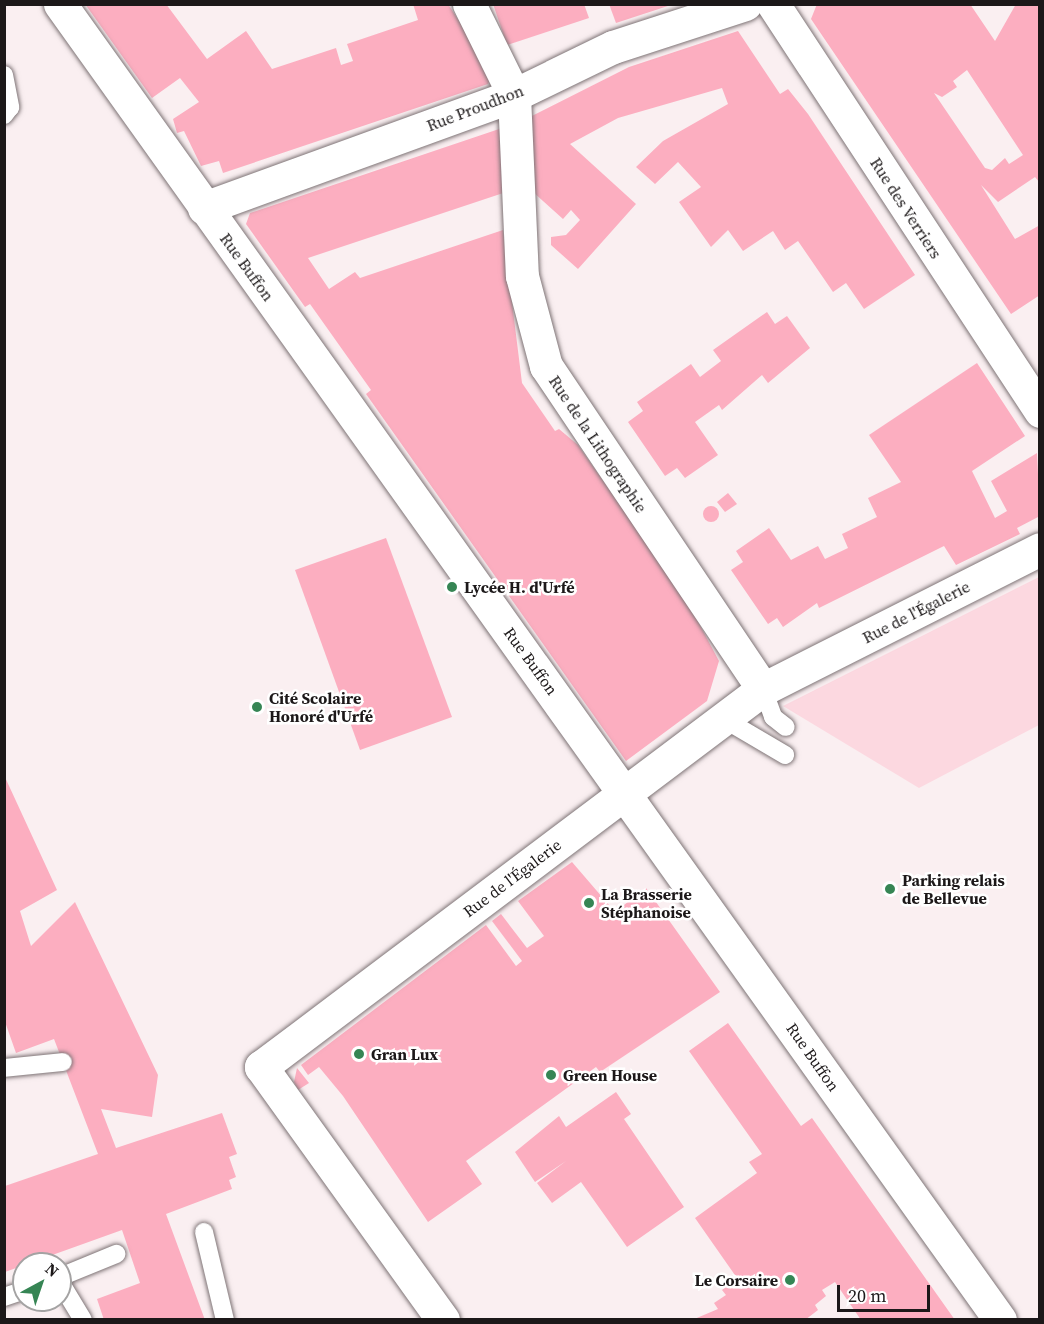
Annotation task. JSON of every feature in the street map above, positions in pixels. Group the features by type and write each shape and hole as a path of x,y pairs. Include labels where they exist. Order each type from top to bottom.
{"street":[{"name":"Rue Buffon","path":"60,4 204,208 626,793 1000,1320"},
{"path":"468,4 514,95"},
{"name":"Rue Proudhon","path":"204,208 514,95 613,47 745,4"},
{"name":"Rue des Verriers","path":"773,4 1040,411"},
{"name":"Rue de la Lithographie","path":"514,95 522,276 546,366 763,689"},
{"name":"Rue de l'Égalerie","path":"443,1320 261,1067 763,689 1040,549"}],"lane":[{"path":"4,75 10,107 4,115"},
{"path":"763,689 772,717 786,727"},
{"path":"724,719 785,755"},
{"path":"4,1068 63,1062"},
{"path":"204,1232 225,1320"},
{"path":"72,1272 116,1254"},
{"path":"72,1302 83,1320"}],"shaded area":[{"path":"1039,577 1039,725 919,788 783,706"}],"building":[{"path":"85,4 166,4 207,59 246,31 272,69 336,48 341,65 353,61 347,44 418,20 413,4 448,4 493,74 488,84 223,173 219,161 201,166 184,131 177,133 173,119 199,102 180,78 152,98"},
{"path":"493,4 584,4 589,18 507,45"},
{"path":"609,4 671,4 671,5 616,23"},
{"path":"817,4 970,4 995,41 1016,4 1040,4 1040,183 1035,177 998,202 981,185 1015,239 1040,225 1040,295 1011,314 811,19","holes":["967,70 1023,155 1009,164 1005,158 992,170 985,168 934,93 942,97 957,87 953,81"]},
{"path":"738,31 780,94 788,89 808,114 915,275 864,309 846,283 833,292 798,241 785,250 773,231 743,251 728,230 711,247 679,202 701,187 678,162 655,184 636,167 663,141 728,104 722,88 618,118 570,144 636,204 578,269 551,245 551,237 566,235 580,220 571,210 563,219 523,183 520,122 629,67"},
{"path":"505,127 512,190 308,258 329,289 355,272 360,278 503,230 522,383 555,431 559,429 578,445 687,601 719,661 707,701 626,761 366,394 371,390 310,304 305,307 246,224 250,213"},
{"path":"767,312 775,324 787,316 810,348 768,383 762,375 722,410 719,405 695,422 718,455 685,478 677,468 665,476 628,422 643,411 637,402 691,364 700,377 721,361 713,350"},
{"path":"977,363 1025,436 972,471 995,518 1007,511 991,481 1037,453 1040,516 1017,528 1020,534 956,565 944,546 819,608 817,603 783,627 777,618 768,624 731,570 743,562 736,551 769,528 791,560 818,546 825,559 848,548 842,534 877,517 868,498 901,482 869,435"},
{"path":"728,493 737,504 725,512 717,502"},
{"path":"711,506 719,514 711,522 703,514"},
{"path":"386,538 452,717 360,750 295,570"},
{"path":"4,775 57,890 20,911 31,946 75,902 158,1075 152,1117 101,1109 116,1148 222,1113 237,1154 229,1157 236,1177 229,1180 232,1189 166,1214 205,1320 104,1320 97,1299 140,1283 122,1230 61,1252 12,1252 12,1269 5,1272 5,1186 98,1154 54,1039 16,1053 4,1019"},
{"path":"572,862 615,912 646,888 720,992 600,1072 596,1067 466,1161 482,1184 428,1222 343,1096 319,1067 308,1075 301,1065 486,925 516,966 522,961 492,921 501,914 527,948 544,936 518,901"},
{"path":"728,1023 801,1126 812,1118 955,1320 861,1320 835,1282 822,1290 826,1296 815,1305 818,1310 805,1320 692,1320 718,1309 714,1303 726,1295 722,1290 737,1278 695,1218 757,1173 749,1162 762,1154 689,1051"},
{"path":"297,1068 309,1083 298,1090 294,1082"},
{"path":"616,1092 631,1114 624,1119 684,1207 627,1247 581,1182 552,1203 537,1183 566,1161 535,1182 515,1152 559,1116 566,1127"}],"place":[{"name":"Lycée H. d'Urfé","path":"452,587"},
{"name":"Cité Scolaire Honoré d'Urfé","path":"257,707"},
{"name":"Parking relais de Bellevue","path":"890,889"},
{"name":"La Brasserie Stéphanoise","path":"589,903"},
{"name":"Gran Lux","path":"359,1054"},
{"name":"Green House","path":"551,1075"},
{"name":"Le Corsaire","path":"790,1280"}]}
